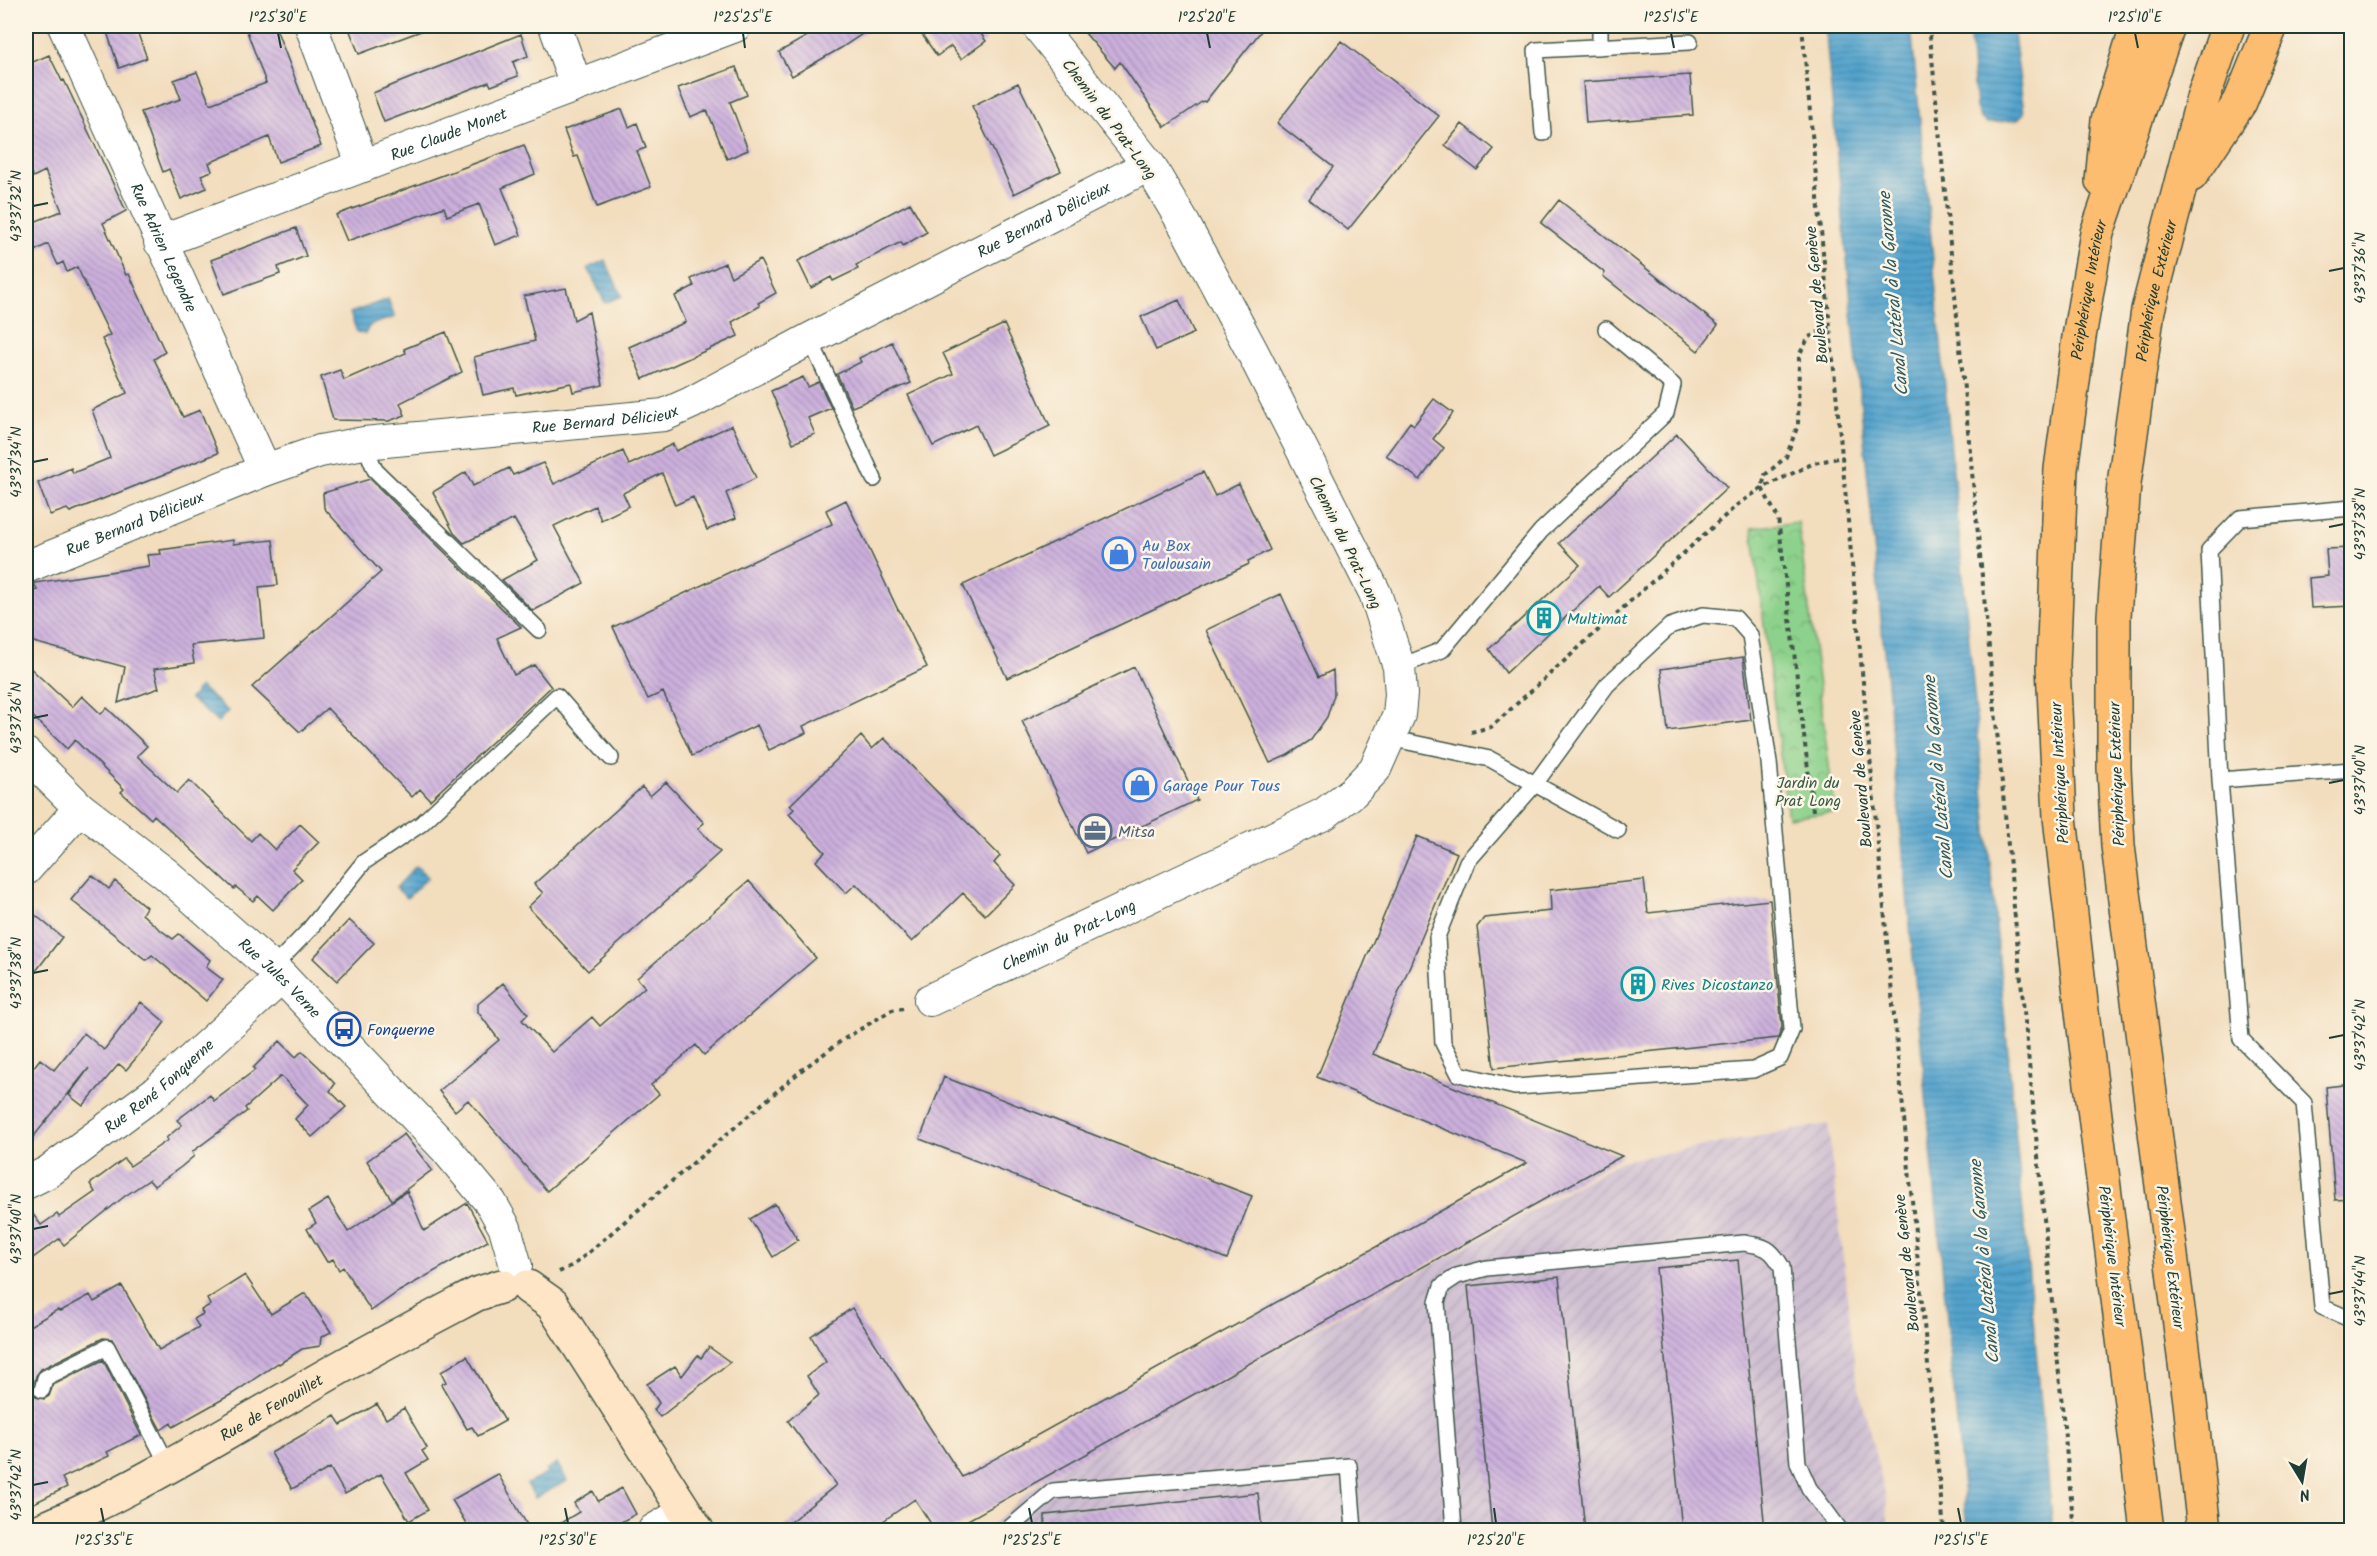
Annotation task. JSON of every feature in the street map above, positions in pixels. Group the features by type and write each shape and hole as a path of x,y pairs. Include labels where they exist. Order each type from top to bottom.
{"highway":[{"path":"2097,233 2108,120 2137,26"},
{"name":"Périphérique Intérieur","path":"2147,1530 2083,1020 2063,841 2053,666 2061,469 2079,337 2097,233 2168,26"},
{"name":"Périphérique Extérieur","path":"2204,1530 2119,858 2114,768 2114,616 2124,484 2148,310 2203,98 2228,26"},
{"path":"2177,197 2240,102 2271,26"}],"street":[{"name":"Rue Adrien Legendre","path":"64,26 265,470"},
{"path":"311,26 363,166"},
{"path":"555,26 576,85"},
{"name":"Rue Claude Monet","path":"160,242 735,26"},
{"name":"Chemin du Prat-Long","path":"930,1000 1324,814 1353,792 1375,769 1399,715 1401,694 1399,667 1375,593 1253,353 1184,224 1149,165 1038,26"},
{"name":"Rue Bernard Délicieux","path":"26,567 265,470 320,451 364,443 664,415 692,403 810,339 1149,165"},
{"name":"Rue Jules Verne","path":"26,754 80,808 166,874 277,972 446,1149 491,1203 505,1228 515,1280"},
{"path":"26,870 80,808"},
{"name":"Rue René Fonquerne","path":"26,1183 48,1172 156,1092 277,972"},
{"path":"515,1280 552,1304 691,1521 654,1530"},
{"name":"Rue de Fenouillet","path":"41,1530 74,1516 169,1467 352,1360 477,1294 515,1280"}],"lane":[{"path":"1600,26 1600,47"},
{"path":"1543,133 1536,50 1690,42"},
{"path":"1399,667 1442,650 1541,531 1666,413 1673,385 1606,329"},
{"path":"810,339 874,479"},
{"path":"364,443 375,470 539,630"},
{"path":"2352,508 2240,518 2209,550 2220,780 2241,1039 2304,1103 2322,1307 2352,1320"},
{"path":"1703,615 1736,618 1750,635 1769,762 1792,1029 1780,1058 1754,1070 1515,1087 1459,1074 1443,1043 1437,937 1467,862 1535,784 1607,685 1670,626 1703,615"},
{"path":"277,972 364,862 421,824 557,696 611,758"},
{"path":"1389,738 1490,759 1618,830"},
{"path":"2220,780 2352,770"},
{"path":"1454,1530 1437,1302 1442,1286 1456,1276 1487,1268 1744,1243 1759,1245 1773,1251 1782,1267 1798,1463 1809,1488 1840,1530"},
{"path":"42,1390 45,1378 107,1347 169,1467"},
{"path":"1007,1530 1053,1491 1349,1466 1354,1530"}],"path":[{"name":"Boulevard de Genève","path":"1802,26 1944,1530"},
{"path":"1929,26 2074,1530"},
{"path":"1813,811 1779,518 1762,488 1765,475 1786,457 1798,425 1799,355 1809,337 1830,326"},
{"path":"1470,732 1491,727 1737,505 1762,488 1814,463 1843,457"},
{"path":"515,1280 575,1264 803,1069 844,1039 892,1010 930,1000"}],"shaded area":[{"path":"1828,1124 1856,1375 1886,1498 1889,1530 986,1530 1046,1477 1621,1161"}],"green space":[{"name":"Jardin du Prat Long","path":"1798,522 1835,812 1788,818 1752,528"}],"water":[{"name":"Canal Latéral à la Garonne","path":"1825,26 1911,26 2053,1530 1967,1530"},
{"path":"1969,26 2013,26 2024,113 2017,120 1987,123 1980,118 1976,107"},
{"path":"605,260 622,296 605,303 588,268"},
{"path":"388,299 395,317 370,325 365,334 357,332 350,313"},
{"path":"200,687 228,711 218,722 190,699"},
{"path":"416,866 428,877 407,898 396,888"},
{"path":"557,1463 567,1481 535,1498 527,1484 548,1473 546,1470"}],"building":[{"path":"105,26 135,26 147,58 119,68"},
{"path":"245,26 275,26 321,146 278,162 269,137 209,163 212,171 201,175 207,188 181,199 169,169 163,172 141,112 181,99 174,80 197,72 210,104 266,83"},
{"path":"348,26 428,26 429,28 359,54"},
{"path":"825,26 874,26 792,76 779,52"},
{"path":"916,26 981,26 977,28 986,41 961,59 951,46 937,56"},
{"path":"1079,26 1265,26 1205,102 1203,101 1165,127 1120,62 1115,68"},
{"path":"521,34 528,56 513,62 518,76 491,86 489,82 384,122 373,93"},
{"path":"1341,41 1439,116 1348,230 1309,199 1333,167 1277,123"},
{"path":"49,55 62,81 64,80 126,211 103,223 165,352 154,359 183,417 200,410 218,453 70,512 67,509 50,515 38,483 71,468 73,473 110,458 92,410 127,393 102,339 110,335 77,267 67,272 63,262 58,265 48,244 26,255 26,225 62,211 45,171 33,177 26,162 26,65"},
{"path":"736,67 747,95 730,102 748,150 727,159 707,110 690,117 678,88"},
{"path":"1690,75 1693,115 1586,123 1583,82"},
{"path":"1018,83 1061,171 1014,194 972,106"},
{"path":"622,109 629,127 637,123 646,148 637,151 651,187 597,207 578,156 574,157 564,130"},
{"path":"1462,124 1494,149 1477,170 1445,145"},
{"path":"524,145 535,174 502,188 521,235 495,245 479,204 447,216 444,207 347,241 336,215"},
{"path":"1559,200 1718,325 1698,351 1603,276 1605,273 1541,223"},
{"path":"910,203 927,232 903,246 901,242 856,265 858,269 833,281 831,277 811,288 798,261"},
{"path":"296,228 306,256 278,267 280,274 224,294 211,260"},
{"path":"760,260 776,293 758,303 760,306 732,322 738,336 643,379 629,347 686,322 675,296 694,286 691,279 725,263 731,277"},
{"path":"566,288 574,320 589,312 603,385 573,392 571,383 516,395 514,388 483,395 474,357 535,341 524,296"},
{"path":"1179,300 1194,333 1156,350 1141,317"},
{"path":"1004,324 1050,426 990,455 976,425 933,446 908,395 953,374 943,353"},
{"path":"446,332 462,372 400,403 405,415 389,421 333,420 321,377 340,370 344,380 406,353 404,349"},
{"path":"892,342 911,383 852,407 837,374 861,362 859,358"},
{"path":"803,377 808,387 819,382 831,408 808,418 815,434 793,443 771,391"},
{"path":"1434,399 1453,413 1433,439 1444,448 1420,480 1386,455 1410,422 1414,425"},
{"path":"732,425 756,478 726,493 736,518 707,530 693,497 675,505 662,473 623,493 629,506 601,520 595,506 554,526 584,583 533,611 502,580 538,560 514,519 464,543 454,533 433,492 466,472 473,486 509,468 513,475 543,463 554,484 623,451 629,465 673,444 676,451"},
{"path":"1677,434 1727,488 1609,597 1599,586 1506,673 1489,649 1580,565 1559,543"},
{"path":"1203,472 1215,496 1239,484 1270,550 1248,561 1249,564 1007,678 963,585"},
{"path":"370,479 521,627 497,638 514,675 534,665 551,687 430,800 420,789 412,797 327,708 300,732 252,687 381,572 324,508 323,493"},
{"path":"846,500 927,667 803,726 806,733 769,750 757,725 692,756 663,692 648,699 613,627 832,524 826,510"},
{"path":"233,540 233,544 273,540 278,585 259,587 264,638 191,645 194,663 154,669 159,688 118,703 125,667 26,640 26,594 37,590 34,583 149,566 147,555 161,554 160,550"},
{"path":"2352,548 2352,606 2311,608 2309,578 2328,576 2326,549"},
{"path":"1281,594 1319,677 1333,670 1334,695 1327,717 1311,740 1288,755 1270,763 1206,630"},
{"path":"1743,657 1751,720 1668,731 1661,669"},
{"path":"26,664 72,707 82,696 101,714 107,708 147,746 137,756 177,793 189,780 251,841 258,833 275,850 300,824 319,842 292,869 302,879 273,910 258,896 253,901 236,887 234,889 154,815 151,819 121,792 124,789 75,740 67,749 26,710"},
{"path":"1134,667 1197,800 1086,853 1022,721"},
{"path":"861,736 872,749 884,738 1000,856 994,863 1015,885 985,915 963,893 912,942 856,884 846,893 816,861 825,852 789,814 794,809 790,805"},
{"path":"666,782 704,823 698,828 720,852 588,971 528,907 543,893 534,884 642,787 650,796"},
{"path":"1417,836 1457,853 1373,1054 1622,1156 950,1530 935,1530 915,1499 870,1530 780,1530 836,1485 788,1421 819,1395 807,1376 826,1362 811,1336 852,1308 962,1477 1527,1163 1317,1077"},
{"path":"92,875 109,889 115,881 146,907 142,914 158,928 173,939 179,934 210,960 206,967 223,980 206,1001 152,955 146,960 71,900"},
{"name":"Rives Dicostanzo","path":"1644,880 1648,913 1770,900 1782,1027 1778,1038 1494,1068 1477,927 1484,918 1551,911 1550,890"},
{"path":"749,881 816,958 704,1055 696,1045 651,1085 659,1094 547,1191 468,1100 455,1111 439,1091 499,1040 478,1012 478,1004 503,983 528,1014 522,1020 552,1052 592,1017 600,1026 645,987 637,978"},
{"path":"34,914 62,937 26,984 26,926"},
{"path":"349,920 374,943 337,981 313,958"},
{"path":"141,1002 165,1022 153,1038 126,1070 119,1064 83,1106 69,1095 89,1068 26,1146 26,1077 40,1059 54,1070 84,1033 104,1050"},
{"path":"280,1041 296,1057 302,1051 319,1067 335,1084 330,1091 346,1107 312,1137 295,1119 308,1105 281,1076 245,1108 247,1111 192,1152 194,1156 181,1167 154,1186 149,1180 125,1196 64,1245 59,1239 26,1263 26,1205 41,1225 57,1214 59,1217 95,1192 90,1184 124,1159 130,1166 168,1140 166,1138 182,1125 177,1120 210,1095 214,1101 255,1070 253,1068"},
{"path":"944,1077 1252,1196 1227,1259 920,1139"},
{"path":"2352,1084 2352,1199 2335,1200 2326,1087"},
{"path":"404,1134 432,1170 392,1200 367,1161"},
{"path":"407,1191 424,1231 467,1203 488,1241 398,1292 371,1311 343,1267 339,1270 333,1259 327,1262 307,1229 316,1223 309,1211 328,1199 348,1232"},
{"path":"775,1204 798,1240 773,1257 750,1219"},
{"path":"1738,1260 1765,1530 1682,1530 1656,1268"},
{"path":"245,1275 271,1314 305,1293 331,1332 321,1337 320,1346 302,1349 232,1394 173,1427 171,1423 161,1430 112,1339 103,1338 41,1369 36,1376 33,1392 36,1397 44,1399 49,1396 53,1385 103,1360 141,1435 107,1452 109,1456 62,1478 67,1487 26,1507 26,1328 90,1295 94,1302 122,1286 159,1350 199,1327 194,1319 203,1314 201,1310 210,1305 207,1299"},
{"path":"1559,1277 1585,1530 1492,1530 1468,1286"},
{"path":"709,1347 730,1362 660,1417 654,1410 659,1403 647,1384 675,1366 682,1376 698,1355 701,1358"},
{"path":"467,1356 505,1421 478,1436 472,1427 467,1429 441,1384 446,1382 441,1372"},
{"path":"377,1404 386,1419 404,1408 427,1448 422,1451 428,1460 406,1473 428,1510 409,1521 381,1474 345,1494 330,1468 292,1489 271,1453 335,1416 341,1425"},
{"path":"498,1474 530,1530 470,1530 452,1500"},
{"path":"622,1488 636,1514 606,1530 549,1530 579,1512 574,1503 593,1491 598,1501"},
{"path":"1258,1493 1262,1530 1045,1530 1045,1515"}],"place":[{"name":"Au Box Toulousain","path":"1119,554"},
{"name":"Multimat","path":"1544,618"},
{"name":"Garage Pour Tous","path":"1140,785"},
{"name":"Mitsa","path":"1095,831"},
{"name":"Rives Dicostanzo","path":"1638,984"},
{"name":"Fonquerne","path":"344,1029"}]}
